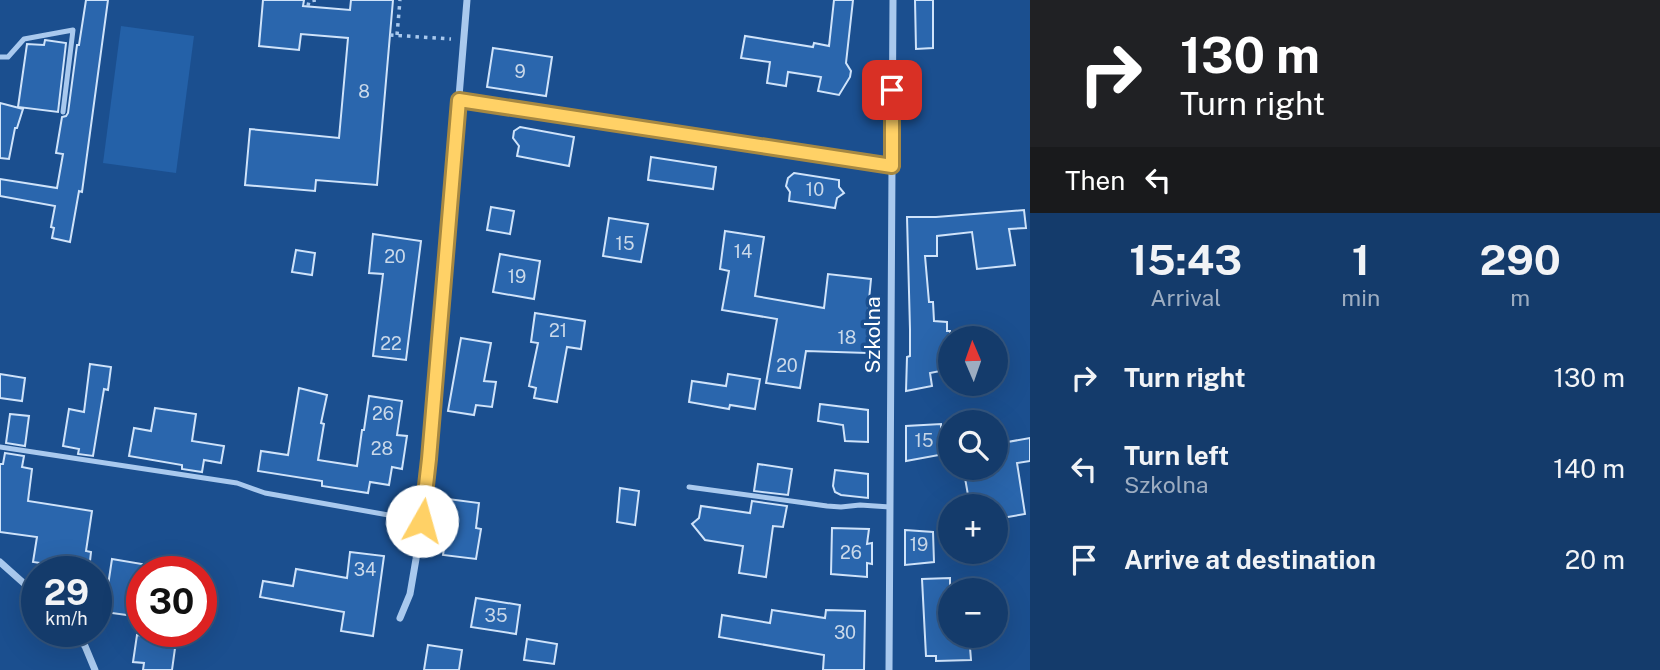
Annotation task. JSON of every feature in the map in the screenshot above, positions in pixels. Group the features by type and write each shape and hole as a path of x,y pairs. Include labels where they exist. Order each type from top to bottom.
{"street":[{"path":"400,618 410,594 429,459 467,0"},
{"name":"Szkolna","path":"889,670 893,0"},
{"path":"0,562 21,581"},
{"path":"85,647 95,670"}],"lane":[{"path":"0,57 8,57 24,39 73,30 63,112"},
{"path":"459,100 892,166"},
{"path":"0,447 237,482 265,493 422,521"},
{"path":"689,487 827,506 890,507"}],"path":[{"path":"308,6 309,1 316,0"},
{"path":"397,35 400,0"},
{"path":"390,35 463,40"}],"shaded area":[{"path":"121,26 194,36 176,173 103,163"}],"building":[{"path":"86,0 108,0 82,192 79,191 70,242 52,238 55,206 0,196 0,179 57,188 63,154 56,153 62,117 68,113"},
{"path":"263,0 304,0 303,6 350,10 351,0 393,0 377,185 316,180 315,191 245,185 250,129 339,138 348,38 301,34 299,50 259,46"},
{"path":"834,0 853,0 846,63 851,71 839,95 818,91 821,77 788,72 786,86 767,83 770,62 741,58 745,36 813,47 814,43 829,46"},
{"path":"915,0 933,0 933,48 916,49"},
{"path":"45,40 66,43 58,112 18,107 27,44 44,45"},
{"path":"493,48 552,57 546,96 487,87"},
{"path":"0,103 23,109 15,128 9,159 0,158"},
{"path":"520,127 574,137 569,166 517,156 519,146 513,138 514,131"},
{"path":"651,157 716,167 713,189 648,180"},
{"path":"794,173 839,180 839,187 844,193 837,198 835,208 789,201 790,192 786,186 788,178"},
{"path":"491,207 514,211 510,234 487,230"},
{"path":"1024,210 1026,228 1009,229 1015,265 977,269 972,232 937,236 937,256 925,256 929,302 933,302 934,321 947,322 947,326 938,326 938,371 930,373 932,386 906,391 907,357 910,356 907,217"},
{"path":"609,218 648,224 641,262 603,256"},
{"path":"725,231 764,237 755,296 824,308 828,274 871,279 867,353 806,351 800,388 766,383 777,319 722,310 729,271 720,269"},
{"path":"373,234 421,241 406,360 373,356 383,274 369,273"},
{"path":"296,250 315,253 312,275 292,272"},
{"path":"500,254 540,261 534,299 493,292"},
{"path":"535,313 585,321 581,349 567,347 557,402 534,398 536,388 529,386 538,343 531,342"},
{"path":"461,338 491,343 484,381 496,382 492,407 476,405 474,415 448,411"},
{"path":"90,364 111,367 108,390 104,389 93,456 78,454 79,449 63,446 69,409 84,412"},
{"path":"0,374 25,378 22,401 0,398"},
{"path":"728,374 760,379 755,409 730,405 729,409 689,402 692,381 726,386"},
{"path":"299,388 327,395 321,423 324,424 318,460 357,466 369,396 402,401 397,435 407,436 402,469 392,467 389,485 370,482 368,493 322,486 322,481 258,471 261,451 288,455"},
{"path":"820,404 868,410 868,442 845,441 843,425 818,421"},
{"path":"155,408 196,414 192,441 224,446 221,463 204,460 202,472 182,469 182,465 129,456 134,428 151,431"},
{"path":"10,414 29,416 25,446 6,443"},
{"path":"938,424 938,455 906,461 906,426"},
{"path":"1030,438 1030,461 1017,463 1025,514 1008,517 1008,494 968,494 965,480 1008,480 1008,442"},
{"path":"5,453 24,456 22,467 32,469 28,501 92,511 86,551 91,552 91,556 34,556 37,537 0,532 0,464 3,464"},
{"path":"758,464 792,469 788,495 754,491"},
{"path":"835,470 868,474 868,498 835,492"},
{"path":"620,488 639,491 635,525 617,522"},
{"path":"448,499 479,503 476,528 481,529 476,559 443,555"},
{"path":"752,501 787,506 783,527 773,526 766,577 739,573 743,546 705,540 692,524 699,518 701,506 750,513"},
{"path":"832,528 869,529 867,544 872,543 872,564 867,563 867,577 831,574"},
{"path":"905,530 933,532 934,562 905,565"},
{"path":"350,552 384,556 373,636 341,631 344,612 260,597 263,581 293,586 296,569 347,578"},
{"path":"112,559 126,561 126,615 112,613"},
{"path":"938,578 938,648 970,648 971,660 936,661 936,656 926,656 922,579"},
{"path":"476,598 520,605 516,634 471,627"},
{"path":"772,610 825,618 826,610 865,611 864,670 823,670 824,655 719,637 722,615 770,623"},
{"path":"527,639 557,644 554,664 524,660"},
{"path":"428,645 462,650 459,670 424,670"},
{"path":"135,647 175,647 172,670 143,670 144,663 133,662"}],"route":[{"path":"422,521 459,100 892,166 892,90"}]}
